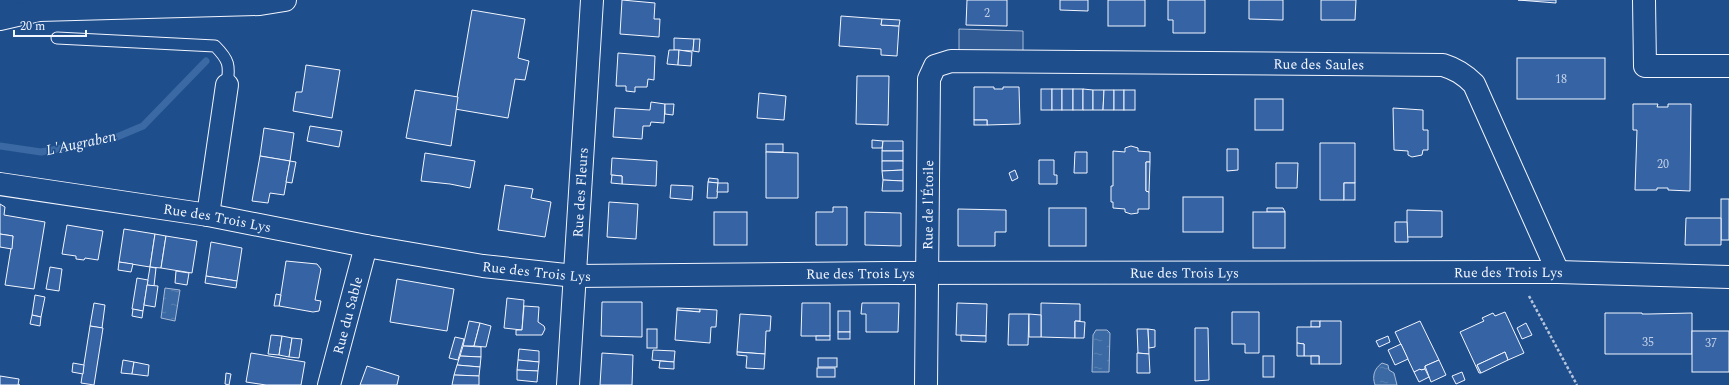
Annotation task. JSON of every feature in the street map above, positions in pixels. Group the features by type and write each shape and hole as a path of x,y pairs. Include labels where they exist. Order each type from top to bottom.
{"street":[{"path":"0,0 39,10"},
{"path":"0,19 39,10 260,4 285,0"},
{"name":"Rue des Fleurs","path":"568,385 592,0"},
{"path":"1644,0 1645,66 1729,66"},
{"name":"Rue des Saules","path":"951,61 1443,65 1456,69 1466,75 1474,84 1558,272"},
{"name":"Rue de l'Étoile","path":"926,385 929,79 935,66 951,61"},
{"path":"208,215 227,85"},
{"name":"Rue des Trois Lys","path":"0,184 208,215 366,246 483,266 575,276 928,273 1558,272 1729,277"},
{"name":"Rue du Sable","path":"329,385 366,246"}],"lane":[{"path":"57,38 215,46 226,56 230,68 227,85"}],"path":[{"path":"1516,273 1577,385"}],"shaded area":[{"path":"959,29 1023,31 1023,62 959,61"}],"water":[{"path":"165,288 180,290 175,321 161,318"},
{"path":"1096,330 1107,330 1110,333 1109,372 1092,372 1093,335"},
{"path":"1382,363 1388,365 1389,370 1394,373 1397,385 1375,385 1374,373"}],"building":[{"path":"622,0 655,3 654,19 660,19 659,37 620,34"},
{"path":"967,0 1007,0 1007,26 966,25"},
{"path":"1060,0 1088,0 1088,11 1060,10"},
{"path":"1108,0 1145,0 1145,26 1108,26"},
{"path":"1168,0 1205,0 1205,33 1173,33 1173,20 1168,20"},
{"path":"1249,0 1283,0 1283,20 1249,19"},
{"path":"1321,0 1356,0 1355,20 1321,20"},
{"path":"1518,0 1556,0 1556,3"},
{"path":"472,10 525,19 518,58 529,61 525,80 515,79 508,118 455,109"},
{"path":"841,16 882,19 881,25 899,26 897,56 881,55 881,49 839,46"},
{"path":"882,19 900,20 899,26 881,25"},
{"path":"674,38 694,39 693,51 674,50"},
{"path":"694,39 700,39 699,52 693,51"},
{"path":"669,50 679,50 678,65 667,64"},
{"path":"679,50 692,52 691,66 678,65"},
{"path":"618,53 655,56 654,80 648,79 647,87 635,87 635,92 626,91 626,86 616,86"},
{"path":"1517,58 1605,58 1605,99 1517,99"},
{"path":"306,65 340,70 332,118 293,111 296,92 302,92"},
{"path":"857,76 889,76 888,125 856,124"},
{"path":"974,87 994,87 994,89 1003,89 1003,87 1019,87 1020,124 987,125 987,120 974,120"},
{"path":"1041,89 1052,89 1052,110 1041,110"},
{"path":"1052,89 1062,89 1062,110 1052,110"},
{"path":"1062,89 1073,89 1073,110 1062,110"},
{"path":"1073,89 1083,89 1083,110 1073,110"},
{"path":"1083,89 1093,90 1093,110 1083,110"},
{"path":"415,90 458,97 451,146 406,138"},
{"path":"1093,90 1104,90 1103,110 1093,110"},
{"path":"1104,90 1114,90 1114,110 1103,110"},
{"path":"1114,90 1124,90 1124,110 1114,110"},
{"path":"1124,90 1135,90 1135,110 1124,110"},
{"path":"759,93 786,96 784,120 757,118"},
{"path":"1255,99 1283,99 1283,130 1255,130"},
{"path":"651,102 665,104 664,123 651,122 650,126 643,126 642,139 613,137 615,108 650,110"},
{"path":"665,104 674,104 673,115 665,114"},
{"path":"1633,104 1658,104 1657,107 1668,107 1668,104 1691,104 1690,191 1668,190 1668,188 1657,188 1657,190 1635,190 1637,130 1633,130"},
{"path":"1393,108 1423,110 1423,130 1428,130 1428,150 1423,150 1422,155 1412,157 1408,155 1408,151 1394,150"},
{"path":"974,120 987,120 987,125 974,125"},
{"path":"310,126 342,131 339,147 307,141"},
{"path":"264,128 294,133 290,161 260,156"},
{"path":"872,140 883,141 882,148 872,148"},
{"path":"883,141 903,141 903,151 882,151"},
{"path":"1320,143 1355,143 1355,183 1344,183 1344,200 1320,200"},
{"path":"766,144 783,144 783,152 766,152"},
{"path":"1131,146 1138,148 1138,151 1150,152 1150,162 1146,162 1146,191 1149,192 1149,209 1138,209 1138,213 1131,214 1125,212 1125,209 1113,208 1113,202 1111,202 1111,186 1113,186 1113,151 1125,152 1125,148"},
{"path":"1227,149 1238,149 1238,170 1227,171"},
{"path":"882,151 903,151 903,161 882,161"},
{"path":"766,152 798,153 798,198 766,198"},
{"path":"1075,152 1087,152 1087,173 1074,173"},
{"path":"425,153 475,161 470,188 421,181"},
{"path":"260,156 290,161 284,195 270,193 268,203 252,201"},
{"path":"612,158 657,161 656,186 622,184 622,176 611,175"},
{"path":"1039,160 1054,160 1054,175 1057,175 1057,184 1039,184"},
{"path":"290,161 296,162 292,183 286,182"},
{"path":"882,161 903,161 903,170 882,171"},
{"path":"1146,162 1150,162 1149,192 1146,191"},
{"path":"1276,163 1298,163 1297,188 1276,188"},
{"path":"903,170 903,181 883,180 882,171"},
{"path":"1015,170 1018,178 1012,181 1009,173"},
{"path":"612,175 622,176 622,184 611,183"},
{"path":"709,178 718,179 718,183 708,182"},
{"path":"883,180 903,181 903,191 882,191"},
{"path":"708,182 718,183 717,198 707,198"},
{"path":"718,183 728,183 728,192 717,192"},
{"path":"1344,183 1355,183 1355,200 1344,200"},
{"path":"505,185 533,189 531,198 551,202 545,237 498,230"},
{"path":"671,185 693,186 692,200 670,198"},
{"path":"1183,197 1223,197 1223,232 1183,232"},
{"path":"1721,199 1729,199 1729,240 1721,240"},
{"path":"609,202 638,204 636,239 607,237"},
{"path":"0,204 5,207 4,215 45,222 34,289 5,285 13,236 0,234"},
{"path":"833,207 847,207 847,245 816,245 816,212 833,212"},
{"path":"1049,208 1086,208 1086,246 1049,246"},
{"path":"1267,208 1283,208 1285,212 1267,212"},
{"path":"958,209 1006,210 1006,232 995,232 995,246 958,246"},
{"path":"1407,210 1442,211 1442,237 1407,237"},
{"path":"714,212 747,212 747,245 714,245"},
{"path":"865,212 901,213 901,246 865,245"},
{"path":"1253,212 1285,212 1285,248 1253,248"},
{"path":"1686,218 1721,218 1721,245 1685,245"},
{"path":"1395,222 1407,222 1408,242 1395,242"},
{"path":"67,225 103,231 98,260 85,258 84,260 76,259 76,256 62,254"},
{"path":"124,229 155,234 150,267 119,262"},
{"path":"0,234 13,236 12,249 0,247"},
{"path":"155,234 166,236 161,268 150,267"},
{"path":"166,236 197,241 192,273 161,268"},
{"path":"211,242 242,248 237,281 206,276"},
{"path":"286,261 317,264 321,269 315,300 321,301 319,311 313,312 279,306"},
{"path":"119,262 133,264 131,272 118,270"},
{"path":"50,267 62,269 59,291 46,289"},
{"path":"150,267 156,268 154,286 147,285"},
{"path":"176,271 189,273 187,285 175,283"},
{"path":"206,276 237,281 236,288 205,283"},
{"path":"137,278 148,280 143,311 132,309"},
{"path":"397,279 454,289 447,331 390,322"},
{"path":"147,285 158,286 155,307 144,305"},
{"path":"276,294 281,295 279,306 274,306"},
{"path":"35,295 45,297 41,317 32,315"},
{"path":"507,298 524,300 522,330 504,328"},
{"path":"602,302 642,302 642,337 601,336"},
{"path":"94,303 105,305 102,328 90,326"},
{"path":"802,303 830,303 830,336 801,336"},
{"path":"862,303 899,303 898,332 866,332 866,314 861,314"},
{"path":"957,303 987,304 986,336 956,335"},
{"path":"1041,303 1080,304 1080,321 1075,321 1075,338 1041,337"},
{"path":"524,306 539,307 538,322 544,326 545,329 542,335 516,335 516,330 522,330"},
{"path":"677,308 700,309 700,312 677,310"},
{"path":"133,309 143,311 142,318 132,316"},
{"path":"700,309 717,310 716,327 711,327 710,343 675,340 677,310 700,312"},
{"path":"838,311 850,311 850,332 838,332"},
{"path":"1232,312 1259,312 1259,353 1245,353 1245,344 1232,344"},
{"path":"1505,312 1524,353 1508,360 1505,352 1477,365 1481,373 1479,373 1460,332 1484,321 1482,318 1493,313 1495,316"},
{"path":"1605,313 1692,313 1692,354 1605,354"},
{"path":"740,314 771,316 770,331 766,331 765,354 737,352"},
{"path":"1009,314 1029,314 1028,345 1008,345"},
{"path":"1029,314 1041,315 1041,337 1029,337"},
{"path":"32,315 41,317 40,326 30,324"},
{"path":"469,321 480,323 474,346 463,346"},
{"path":"1075,321 1085,322 1084,338 1075,338"},
{"path":"1311,321 1320,321 1320,327 1311,327"},
{"path":"1320,321 1341,321 1341,364 1319,364 1319,356 1304,356 1304,344 1297,343 1297,327 1320,327"},
{"path":"1420,321 1439,360 1425,366 1425,369 1414,372 1395,332"},
{"path":"480,323 491,326 486,347 474,346"},
{"path":"1526,323 1532,335 1522,339 1517,328"},
{"path":"90,326 103,328 94,385 81,383"},
{"path":"1195,328 1208,328 1209,380 1195,381"},
{"path":"647,329 657,329 657,348 647,348"},
{"path":"1137,329 1148,329 1149,354 1138,353"},
{"path":"1148,329 1155,330 1155,347 1149,348"},
{"path":"1692,331 1729,331 1729,372 1692,372"},
{"path":"838,332 850,332 850,339 838,339"},
{"path":"271,335 282,336 279,355 268,354"},
{"path":"961,335 986,336 986,342 961,341"},
{"path":"282,336 292,338 289,357 279,355"},
{"path":"816,336 830,336 830,340 816,340"},
{"path":"1388,336 1390,342 1379,347 1376,341"},
{"path":"455,337 464,339 458,360 449,358"},
{"path":"292,338 302,339 299,358 289,357"},
{"path":"1297,343 1304,344 1304,356 1297,356"},
{"path":"1401,344 1408,359 1395,365 1388,350"},
{"path":"463,346 481,347 481,357 460,356"},
{"path":"519,349 539,351 539,362 518,360"},
{"path":"653,350 675,351 674,362 652,360"},
{"path":"737,352 765,354 764,369 746,368 747,356 737,355"},
{"path":"1505,352 1508,360 1481,373 1477,365"},
{"path":"251,353 305,362 301,385 266,385 246,382"},
{"path":"602,353 633,355 632,385 600,385"},
{"path":"1137,353 1149,354 1150,373 1137,373"},
{"path":"460,356 481,357 480,367 457,365"},
{"path":"1263,356 1274,356 1274,377 1263,377"},
{"path":"1311,356 1319,356 1319,364 1311,364"},
{"path":"818,358 837,358 837,367 818,367"},
{"path":"123,360 134,362 132,374 121,373"},
{"path":"518,360 539,362 538,371 517,370"},
{"path":"1439,360 1446,375 1431,382 1425,366"},
{"path":"660,361 674,362 674,369 659,368"},
{"path":"134,362 149,365 148,376 132,374"},
{"path":"73,363 84,365 83,374 72,372"},
{"path":"457,365 480,367 479,376 454,375"},
{"path":"367,366 399,376 397,385 360,385"},
{"path":"817,368 835,368 835,377 817,377"},
{"path":"1420,369 1425,369 1429,377 1419,382 1414,372"},
{"path":"517,370 538,371 537,382 517,380"},
{"path":"1462,372 1465,380 1456,384 1452,376"},
{"path":"226,373 231,374 229,385 225,384"},
{"path":"454,375 479,376 479,385 452,385"},
{"path":"0,376 19,379 18,385 0,385"}],"waterway":[{"name":"L'Augraben","path":"0,146 41,152 112,139 143,126 206,61"}]}
